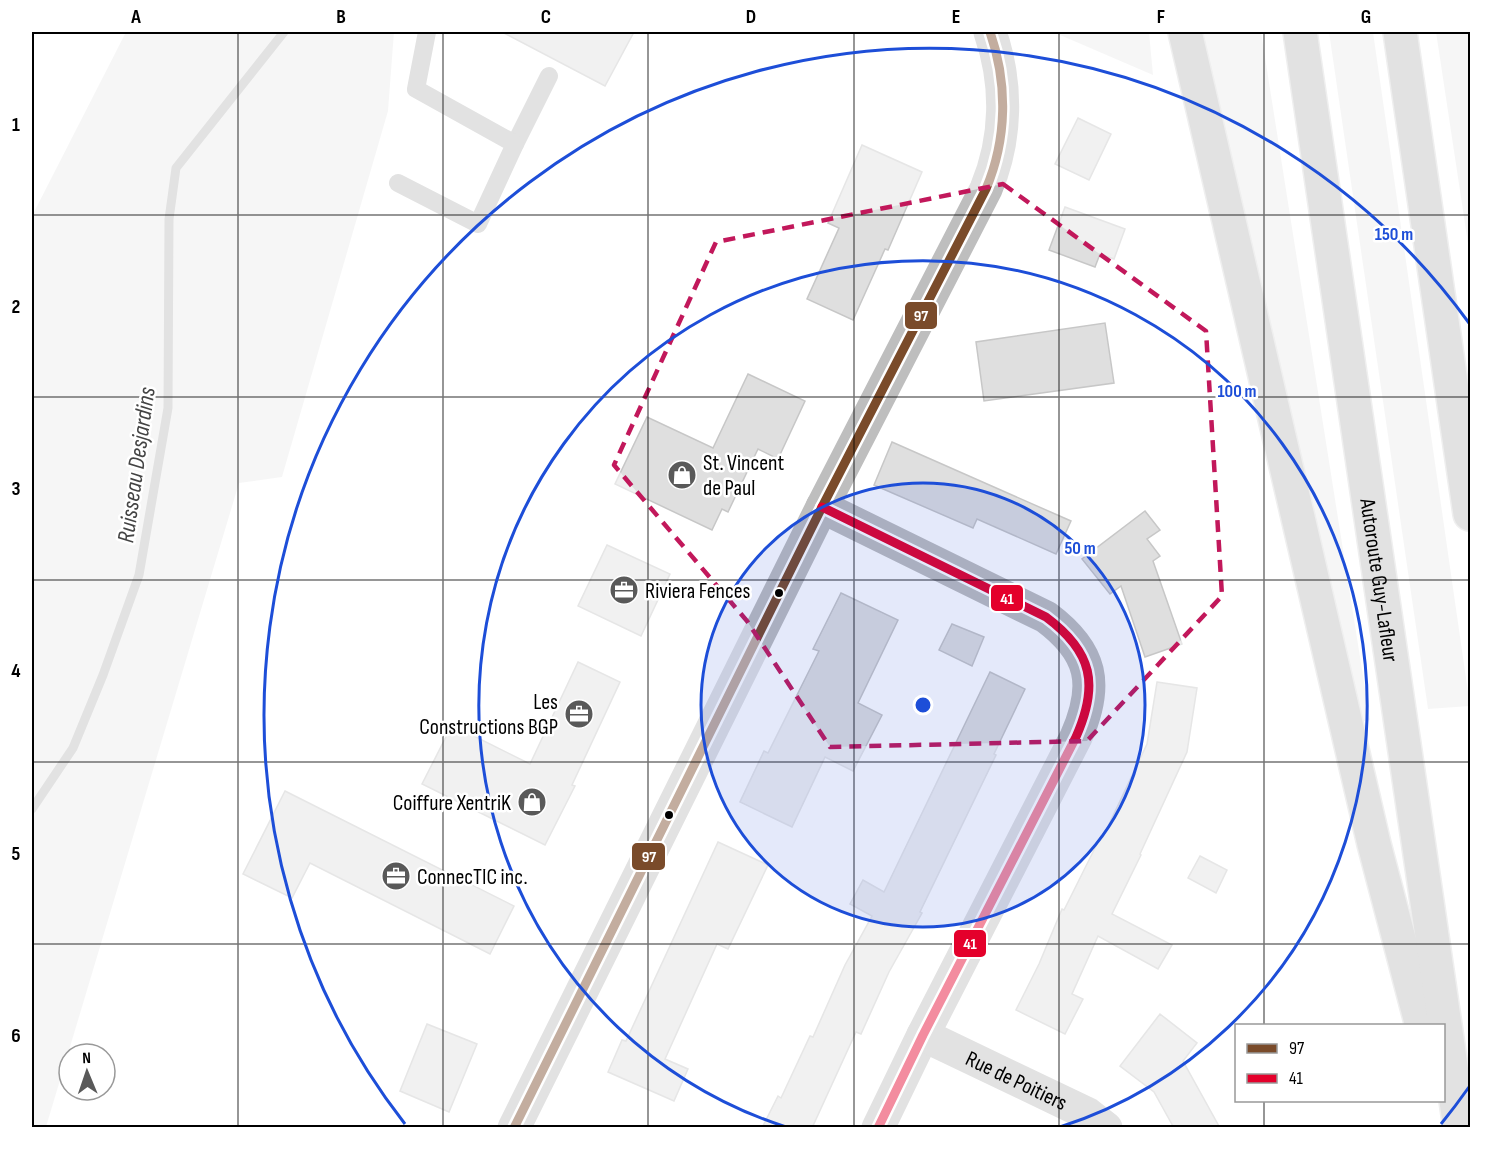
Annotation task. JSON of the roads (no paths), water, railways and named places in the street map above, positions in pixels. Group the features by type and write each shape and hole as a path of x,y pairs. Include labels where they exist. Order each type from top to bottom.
{"main road":[{"path":"514,1128 822,507 995,168 1003,133 1003,100 990,32"},
{"path":"1185,32 1374,844 1421,1024"},
{"name":"Autoroute Guy-Lafleur","path":"1300,32 1445,1024"},
{"path":"1400,32 1470,514"},
{"path":"822,507 1046,617 1065,631 1079,649 1087,671 1090,691 1086,713 1076,737 923,1035 878,1128"},
{"name":"Autoroute Guy-Lafleur","path":"1445,1025 1460,1128"},
{"name":"Rue de Poitiers","path":"923,1035 1088,1114 1106,1128"},
{"path":"1443,1102 1450,1128"}],"lane":[{"path":"427,32 416,89 516,144"},
{"path":"398,183 478,224 549,76"}],"waterway":[{"name":"Ruisseau Desjardins","path":"32,809 73,748 103,675 139,575 168,408 169,219 176,168 284,32"}],"place":[{"name":"St. Vincent de Paul","path":"682,475"},
{"name":"Riviera Fences","path":"624,590"},
{"name":"Les Constructions BGP","path":"579,714"},
{"name":"Coiffure XentriK","path":"532,802"},
{"name":"ConnecTIC inc.","path":"396,876"}]}
